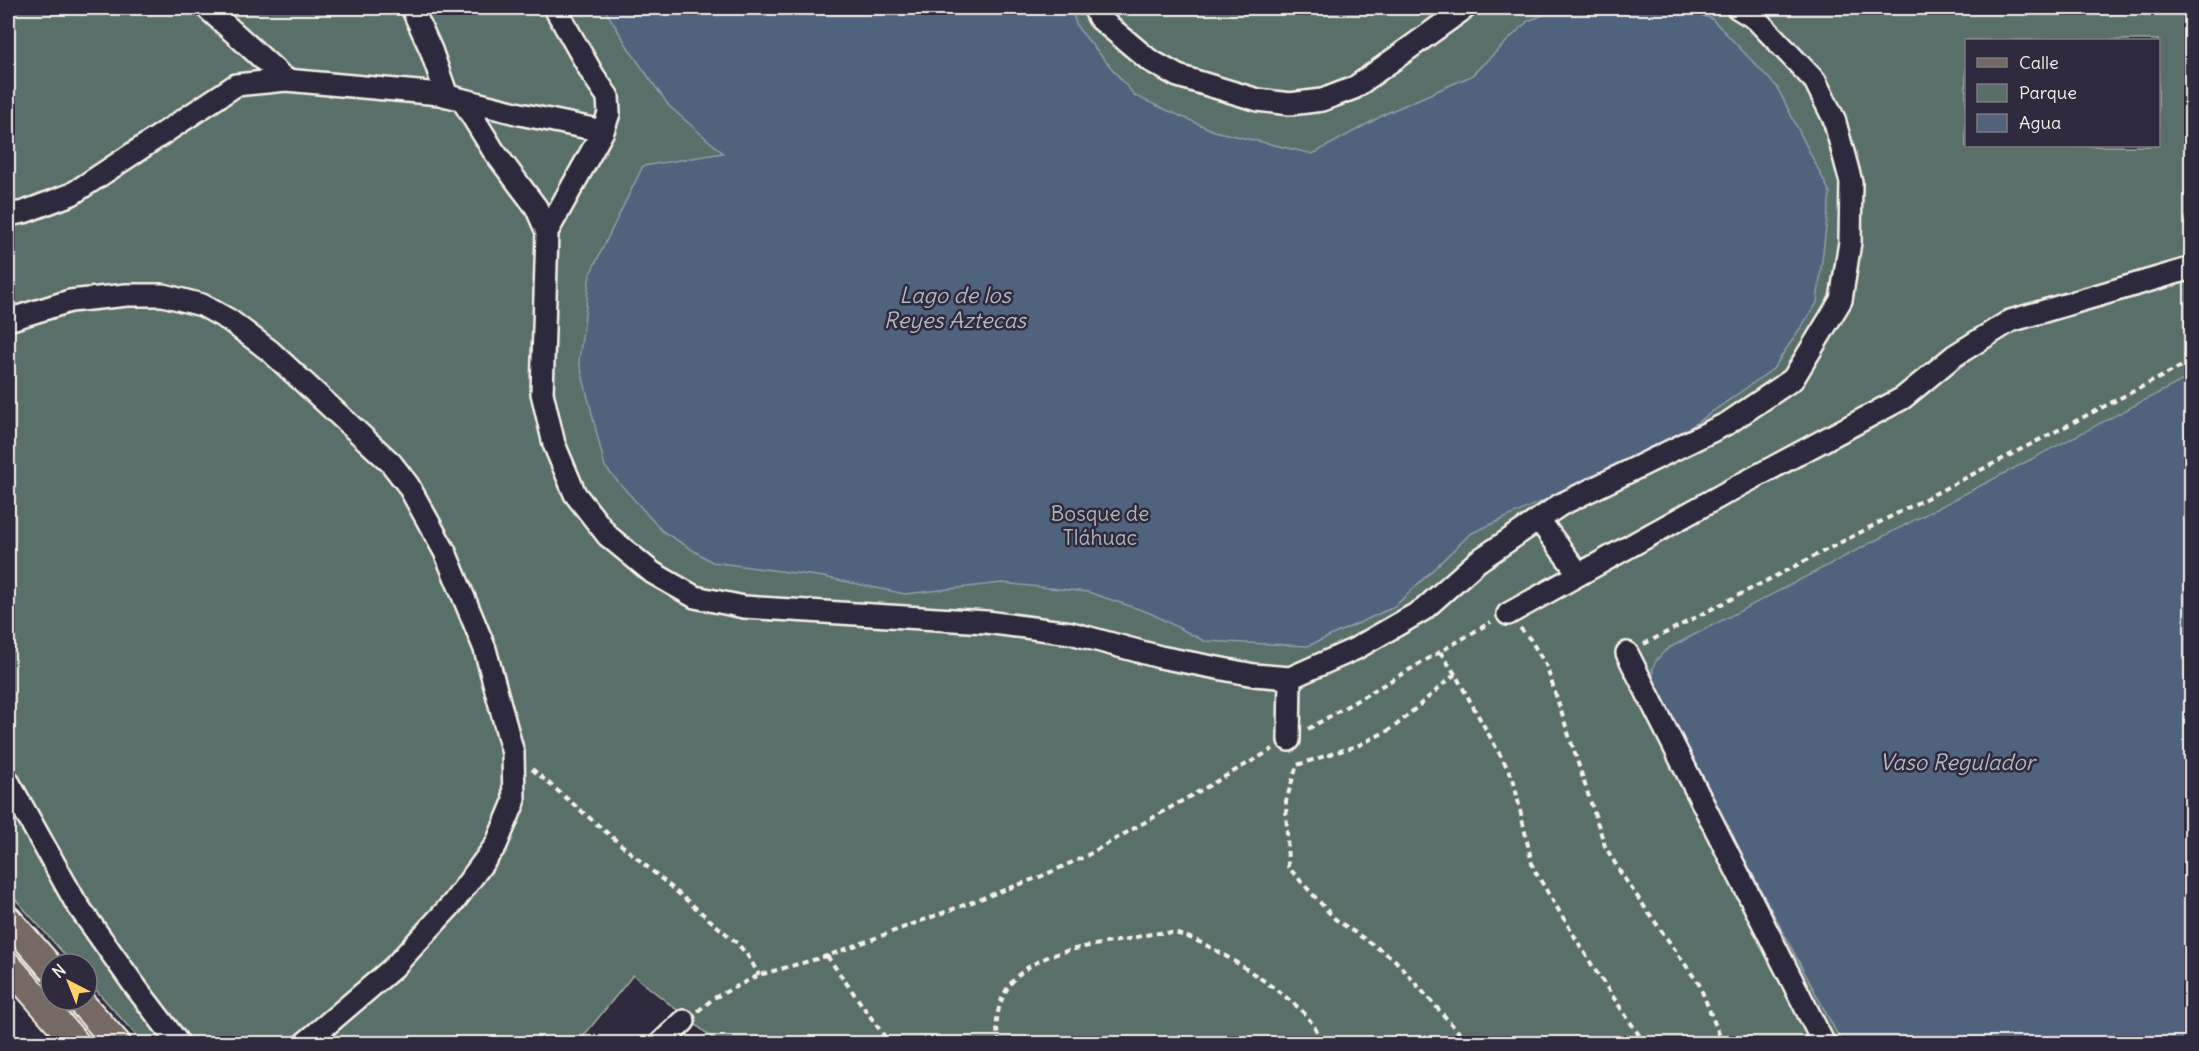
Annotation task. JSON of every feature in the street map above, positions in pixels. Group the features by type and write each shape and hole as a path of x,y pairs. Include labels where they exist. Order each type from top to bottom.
{"main road":[{"path":"8,919 39,954"},
{"path":"8,965 77,1044"},
{"path":"90,1012 118,1044"}],"lane":[{"path":"207,8 286,80"},
{"path":"412,8 455,98 536,207 547,232 542,393 554,444 575,494 608,537 653,573 694,597 744,607 986,622 1071,633 1160,657 1254,675 1290,678 1355,649 1423,610 1478,561 1560,505 1728,423 1793,379 1841,300 1851,242 1851,182 1834,119 1815,81 1756,19 1738,8"},
{"path":"547,232 603,131 609,113 608,97 555,8"},
{"path":"1094,8 1099,18 1149,60 1178,76 1258,100 1290,104 1322,100 1354,88 1427,33 1466,8"},
{"path":"8,215 24,212 72,194 236,85 286,80 455,98 603,131"},
{"path":"1508,614 1740,484 1903,399 1954,356 2010,321 2192,268"},
{"path":"8,320 70,301 127,295 164,295 202,305 229,320 270,351 391,463 408,486 445,552 485,649 513,753 514,802 496,846 453,903 394,967 304,1044"},
{"path":"1539,520 1579,574"},
{"path":"1627,653 1824,1044"},
{"path":"1289,740 1290,678"},
{"path":"8,781 76,903 179,1044"},
{"path":"660,1044 684,1021"}],"path":[{"path":"1627,653 2192,361"},
{"path":"684,1021 714,998 759,975 827,956 1042,876 1084,857 1508,614 1530,639 1546,665 1605,846 1622,875 1699,984 1723,1044"},
{"path":"1440,652 1455,674 1513,778 1533,868 1595,970 1645,1044"},
{"path":"1455,674 1393,728 1359,745 1297,765 1286,801 1288,867 1335,919 1394,959 1469,1044"},
{"path":"513,753 737,943 759,975"},
{"path":"1000,1044 997,1016 1004,992 1021,972 1035,962 1078,948 1171,932 1187,936 1208,946 1272,986 1303,1012 1317,1029 1323,1044"},
{"path":"827,956 890,1044"}],"green space":[{"name":"Bosque de Tláhuac","path":"8,8 2191,8 2191,1043 720,1044 633,975 578,1043 143,1043 99,994 99,952 62,952 8,891"}],"water":[{"name":"Lago de los Reyes Aztecas","path":"604,8 1070,8 1078,28 1135,96 1214,131 1313,154 1387,113 1471,76 1528,21 1561,8 1670,8 1711,18 1777,87 1830,193 1817,303 1773,369 1665,445 1470,534 1394,607 1308,646 1204,641 1150,613 1088,592 1002,583 905,594 824,577 712,562 662,531 605,467 579,361 590,274 643,166 723,153 669,106 631,52"},
{"name":"Vaso Regulador","path":"2191,376 2191,1043 1842,1043 1655,691 1653,666 1655,662 1669,648"}]}
